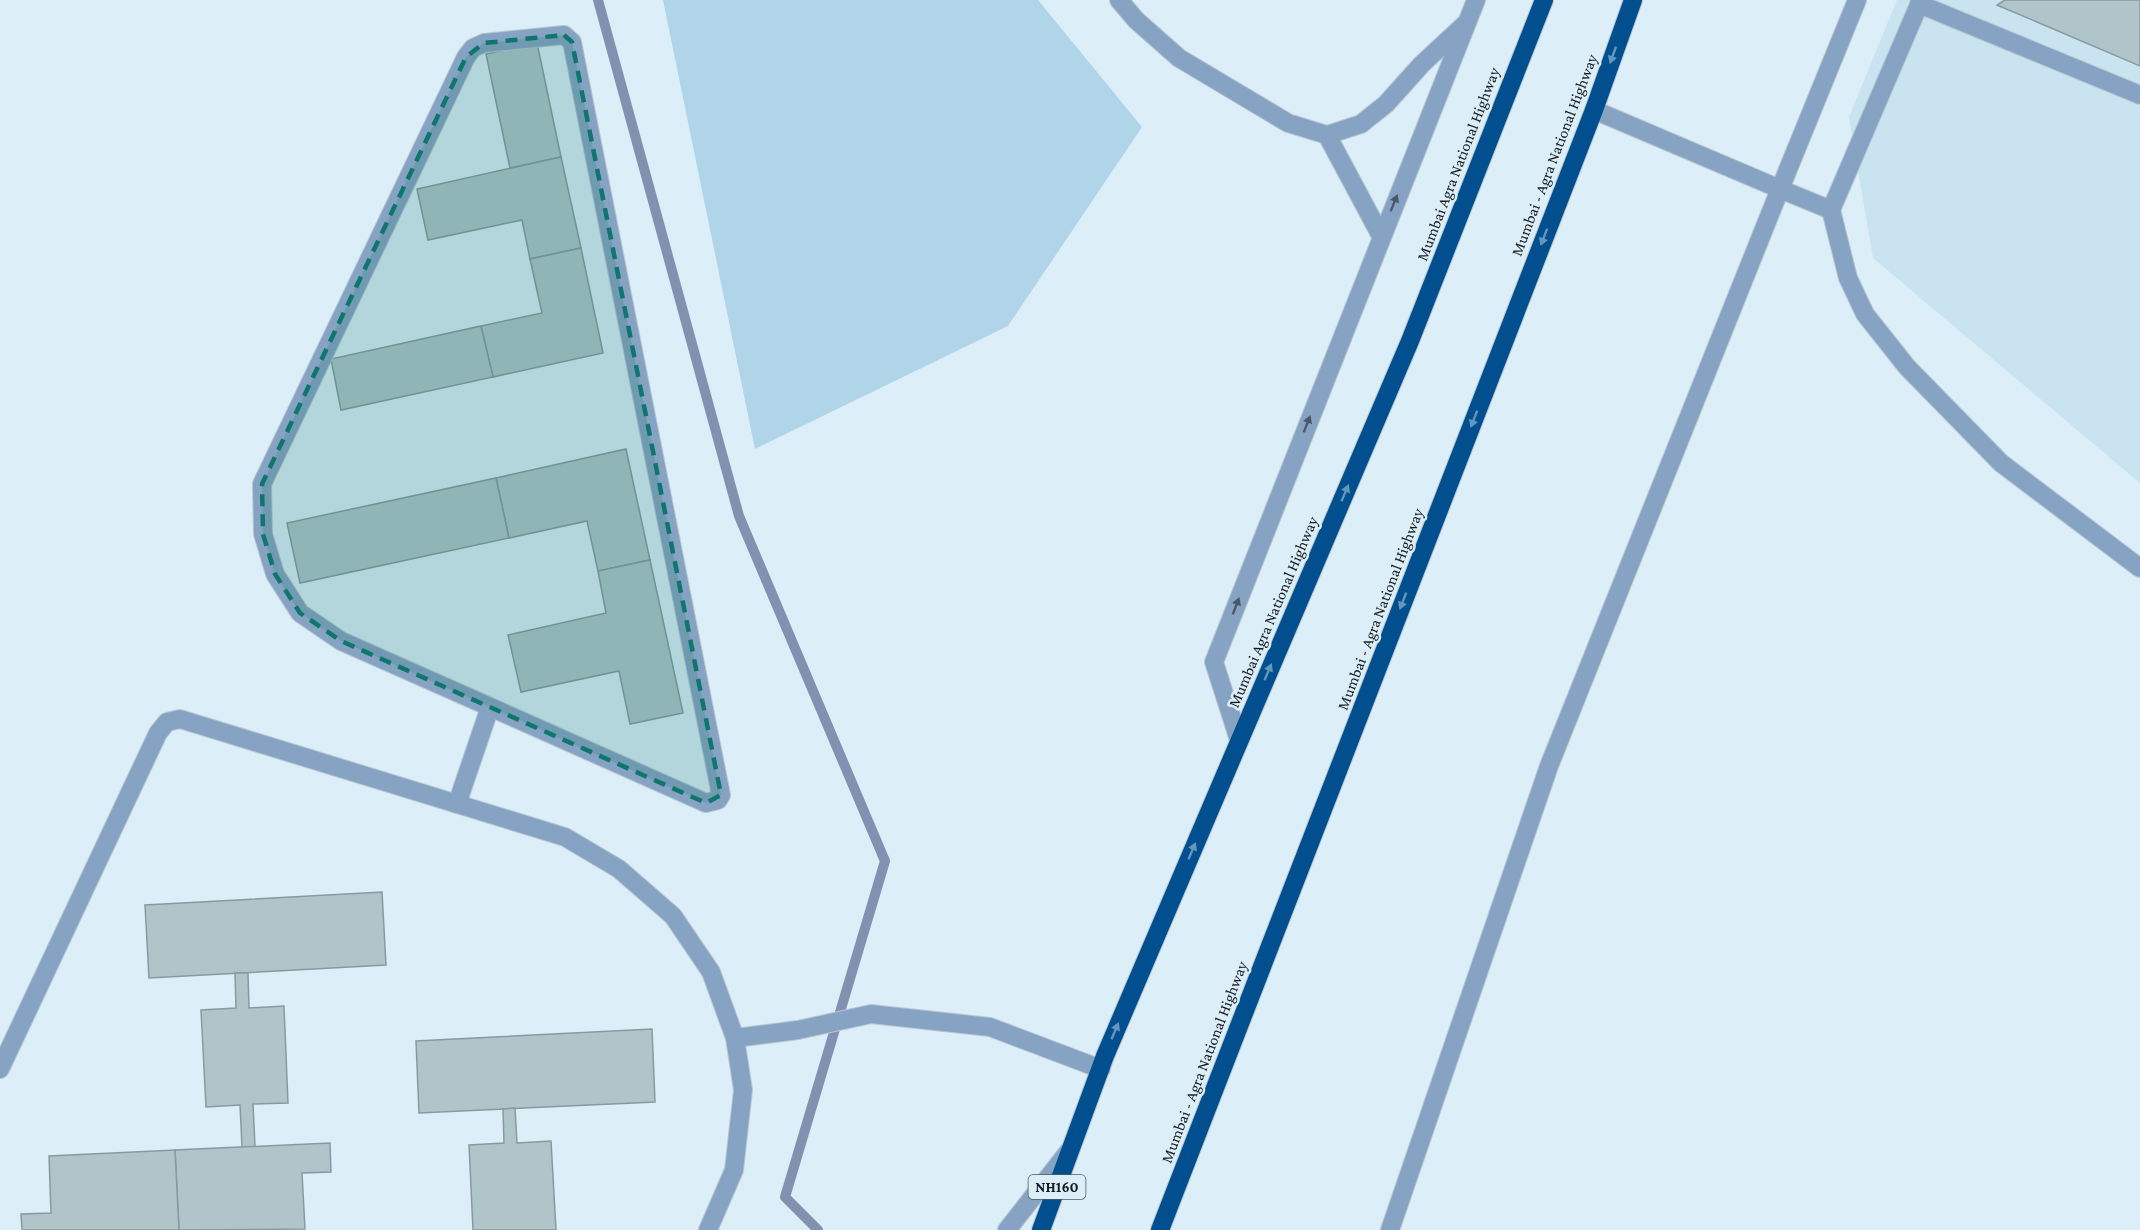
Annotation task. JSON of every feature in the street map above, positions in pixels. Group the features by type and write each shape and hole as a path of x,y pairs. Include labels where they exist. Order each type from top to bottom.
{"highway":[{"name":"Mumbai Agra National Highway","path":"1074,1145 1101,1069 1410,341 1544,0"},
{"name":"Mumbai - Agra National Highway","path":"1160,1230 1594,110 1633,0"},
{"name":"NH160","path":"1041,1230 1074,1145"}],"street":[{"path":"1119,0 1136,21 1179,58 1288,123 1327,135 1361,124 1386,104 1422,64 1467,22"},
{"path":"1239,740 1214,662 1476,0"},
{"path":"1390,1230 1549,766 1857,0"},
{"path":"2140,95 1920,2 1831,210 1848,278 1865,314 1907,367 2001,463 2140,568"},
{"path":"564,35 572,42 721,795 718,800 706,803 490,707 341,641 300,613 274,574 262,534 261,484 466,57 473,48 484,43 564,35"},
{"path":"1594,110 1831,210"},
{"path":"1327,135 1381,236"},
{"path":"457,804 490,707"},
{"path":"0,1069 158,733 167,722 180,719 565,837 619,869 673,916 711,972 735,1038 743,1090 734,1170 708,1230"},
{"path":"735,1038 798,1030 871,1014 990,1027 1101,1069"},
{"name":"Mumbai Agra National Highway","path":"1008,1227 1074,1145"}],"highlighted area":[{"path":"564,35 572,42 721,795 706,803 341,641 300,613 275,574 263,534 262,484 466,57 484,43"}],"shaded area":[{"path":"663,0 1038,0 1142,127 1008,326 755,449"},
{"path":"1897,0 2140,0 2140,483 1873,258 1849,117"}],"building":[{"path":"2005,0 2140,0 2140,66 1997,5"},
{"path":"537,43 561,157 510,168 486,54"},
{"path":"561,157 581,248 530,259 522,220 428,240 417,189"},
{"path":"581,248 603,353 493,377 481,326 542,313 530,259"},
{"path":"481,326 493,377 341,410 331,359"},
{"path":"626,449 650,560 598,571 587,521 509,538 496,478"},
{"path":"496,478 509,538 300,583 287,523"},
{"path":"650,560 683,713 630,724 619,671 521,692 508,635 606,613 598,571"},
{"path":"382,892 386,965 149,978 145,905"},
{"path":"235,973 248,973 249,1008 284,1006 288,1103 253,1104 255,1147 242,1147 240,1105 206,1107 201,1010 236,1008"},
{"path":"652,1029 655,1102 419,1113 416,1041"},
{"path":"515,1108 517,1143 551,1141 556,1230 473,1230 469,1145 504,1143 503,1109"},
{"path":"330,1143 331,1172 302,1173 305,1229 179,1230 175,1150"},
{"path":"175,1150 179,1230 22,1230 21,1214 51,1213 49,1156"}],"waterway":[{"path":"598,0 739,516 885,861 785,1197 818,1230"}]}
